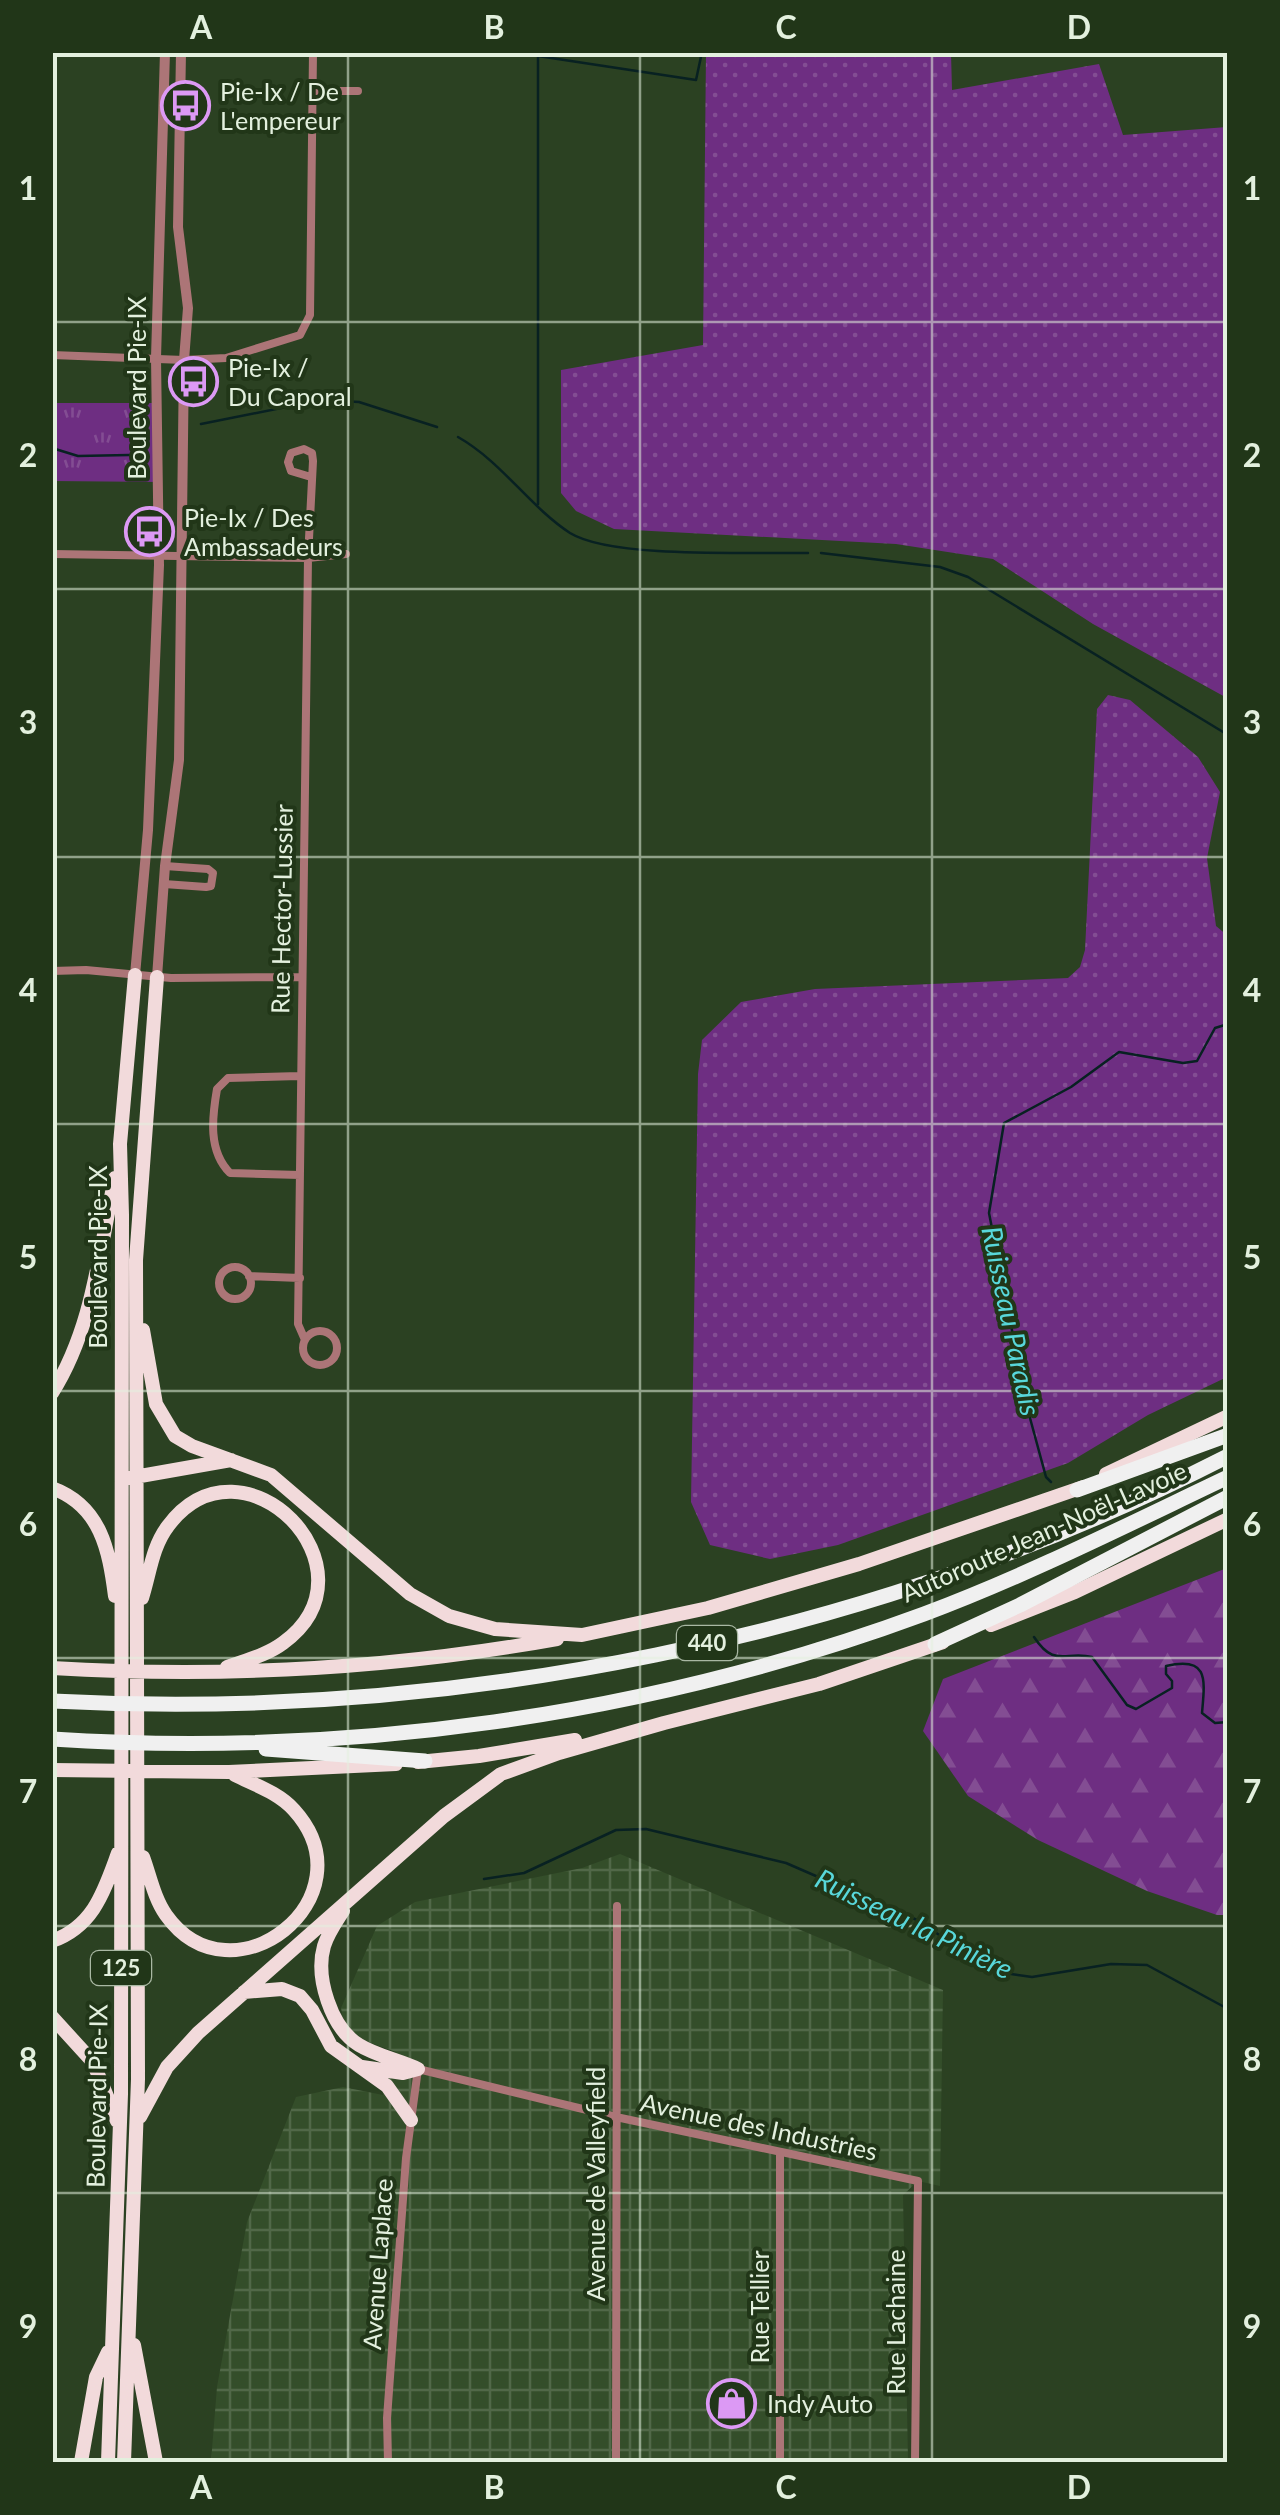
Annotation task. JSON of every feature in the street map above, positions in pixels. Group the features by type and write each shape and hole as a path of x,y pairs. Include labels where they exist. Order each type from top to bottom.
{"highway":[{"name":"Boulevard Pie-IX","path":"124,2462 137,2122 138,1844 130,1794 121,1480 119,1158 134,975"},
{"name":"Boulevard Pie-IX","path":"127,1647 137,1613 136,1294 156,977"},
{"path":"127,1059 138,1056 149,1064"},
{"path":"52,1394 75,1352 88,1315 119,1158"},
{"path":"136,1294 154,1396 161,1418 180,1440 254,1466 281,1482 394,1582 439,1611 496,1629 582,1635"},
{"path":"1078,1490 1136,1458 1228,1416"},
{"path":"52,1668 212,1672 418,1659 582,1635 686,1614 795,1585 1228,1435"},
{"name":"Autoroute Jean-Noël-Lavoie","path":"52,1702 214,1705 364,1698 510,1681 647,1656 850,1605 966,1569 1091,1521 1228,1456"},
{"path":"121,1480 231,1460"},
{"name":"Autoroute Jean-Noël-Lavoie","path":"52,1738 198,1742 326,1738 450,1727 601,1704 747,1670 864,1635 971,1596 1228,1477"},
{"path":"52,1488 81,1505 101,1531 127,1647"},
{"path":"137,1613 157,1544 172,1520 188,1506 209,1496 239,1493 270,1502 286,1512 307,1537 315,1558 316,1584 309,1612 296,1632 276,1648 212,1672"},
{"path":"936,1644 1228,1497"},
{"path":"56,1771 230,1772 426,1761 523,1749 664,1722 820,1684 936,1644 1075,1592 1228,1519"},
{"path":"137,2122 174,2058 243,1992 453,1808 501,1774 664,1722"},
{"path":"198,1742 426,1761"},
{"path":"138,1844 162,1908 192,1938 218,1948 243,1949 271,1941 288,1930 302,1914 313,1890 317,1862 312,1841 306,1826 288,1804 230,1772"},
{"name":"Boulevard Pie-IX","path":"108,2462 119,2128 122,1842 130,1794"},
{"path":"52,1941 72,1932 95,1908 122,1842"},
{"path":"352,1896 323,1949 322,1970 332,2010 343,2030 358,2044 418,2069"},
{"path":"243,1992 282,1989 300,1996 312,2010 330,2046 390,2090 410,2120"},
{"path":"52,2017 97,2069 119,2128"},
{"path":"362,2068 402,2073 418,2069"},
{"path":"129,2320 156,2462"},
{"path":"81,2462 96,2377 112,2342"}],"street":[{"name":"Boulevard Pie-IX","path":"134,975 148,830 159,557 156,358 165,52"},
{"name":"Boulevard Pie-IX","path":"156,977 179,760 188,308 178,227 181,52"},
{"path":"52,355 226,358 300,335 310,315 313,52"},
{"path":"312,91 358,92"},
{"name":"Rue Hector-Lussier","path":"305,1340 298,1324 299,1076 312,476"},
{"path":"52,554 308,558 346,554"},
{"path":"164,884 211,886 213,873 208,869 165,866"},
{"path":"52,971 156,977 302,977"},
{"path":"299,1076 228,1078 217,1089 214,1144 220,1163 230,1173 300,1175"},
{"path":"249,1276 250,1286 241,1298 226,1296 220,1288 219,1278 231,1267 242,1268 249,1276 300,1278"},
{"path":"314,1332 326,1332 337,1345 335,1356 328,1364 312,1364 303,1351 305,1340 314,1332"},
{"name":"Avenue de Valleyfield","path":"616,1906 616,2462"},
{"name":"Avenue des Industries","path":"418,2069 616,2118 918,2181"},
{"name":"Avenue Laplace","path":"388,2462 387,2418 410,2120 418,2069"},
{"name":"Rue Tellier","path":"780,2152 780,2462"},
{"name":"Rue Lachaine","path":"915,2462 918,2181"}],"shaded area":[{"path":"620,1854 943,1990 940,2186 918,2181 903,2195 908,2462 211,2462 217,2387 247,2222 296,2097 343,2087 383,2095 396,2052 360,2039 344,2024 341,2008 377,1926 415,1902 582,1868"}],"green space":[{"path":"706,53 951,53 952,90 1099,64 1123,135 1227,127 1227,698 1093,624 993,559 896,544 614,529 576,511 561,493 561,370 703,345"},
{"path":"53,403 157,403 159,482 53,481"},
{"path":"1108,695 1130,700 1198,757 1220,792 1207,858 1216,926 1228,936 1227,1377 1148,1415 1068,1463 838,1545 770,1559 710,1545 691,1502 698,1074 702,1040 741,1002 815,989 1068,978 1080,967 1085,950 1097,709"},
{"path":"1227,1568 1228,1915 1217,1915 1147,1891 1038,1840 968,1796 923,1731 943,1679"}],"waterway":[{"path":"538,504 538,56 696,80 702,52"},
{"name":"Ruisseau Paradis","path":"201,424 321,400 359,402 437,427"},
{"name":"Ruisseau Paradis","path":"458,437 488,459 555,522 590,541 684,552 808,553"},
{"name":"Ruisseau Paradis","path":"52,448 78,456 129,455"},
{"name":"Ruisseau Paradis","path":"821,553 940,567 968,577 1228,735"},
{"name":"Ruisseau Paradis","path":"1051,1482 1046,1477 1027,1407 989,1213 1004,1123 1071,1087 1119,1052 1183,1063 1197,1061 1215,1028 1228,1024"},
{"name":"Ruisseau Paradis","path":"1034,1637 1055,1656 1092,1657 1127,1705 1136,1709 1172,1688 1166,1666 1190,1664 1201,1673 1203,1681 1202,1713 1215,1723 1228,1722"},
{"name":"Ruisseau la Pinière","path":"484,1879 524,1873 616,1830 646,1829 786,1863 917,1920 1004,1973 1032,1977 1111,1964 1147,1965 1228,2009"}],"place":[{"name":"Pie-Ix / De L'empereur","path":"185,106"},
{"name":"Pie-Ix / Du Caporal","path":"193,382"},
{"name":"Pie-Ix / Des Ambassadeurs","path":"149,532"},
{"name":"Indy Auto","path":"732,2404"}]}
